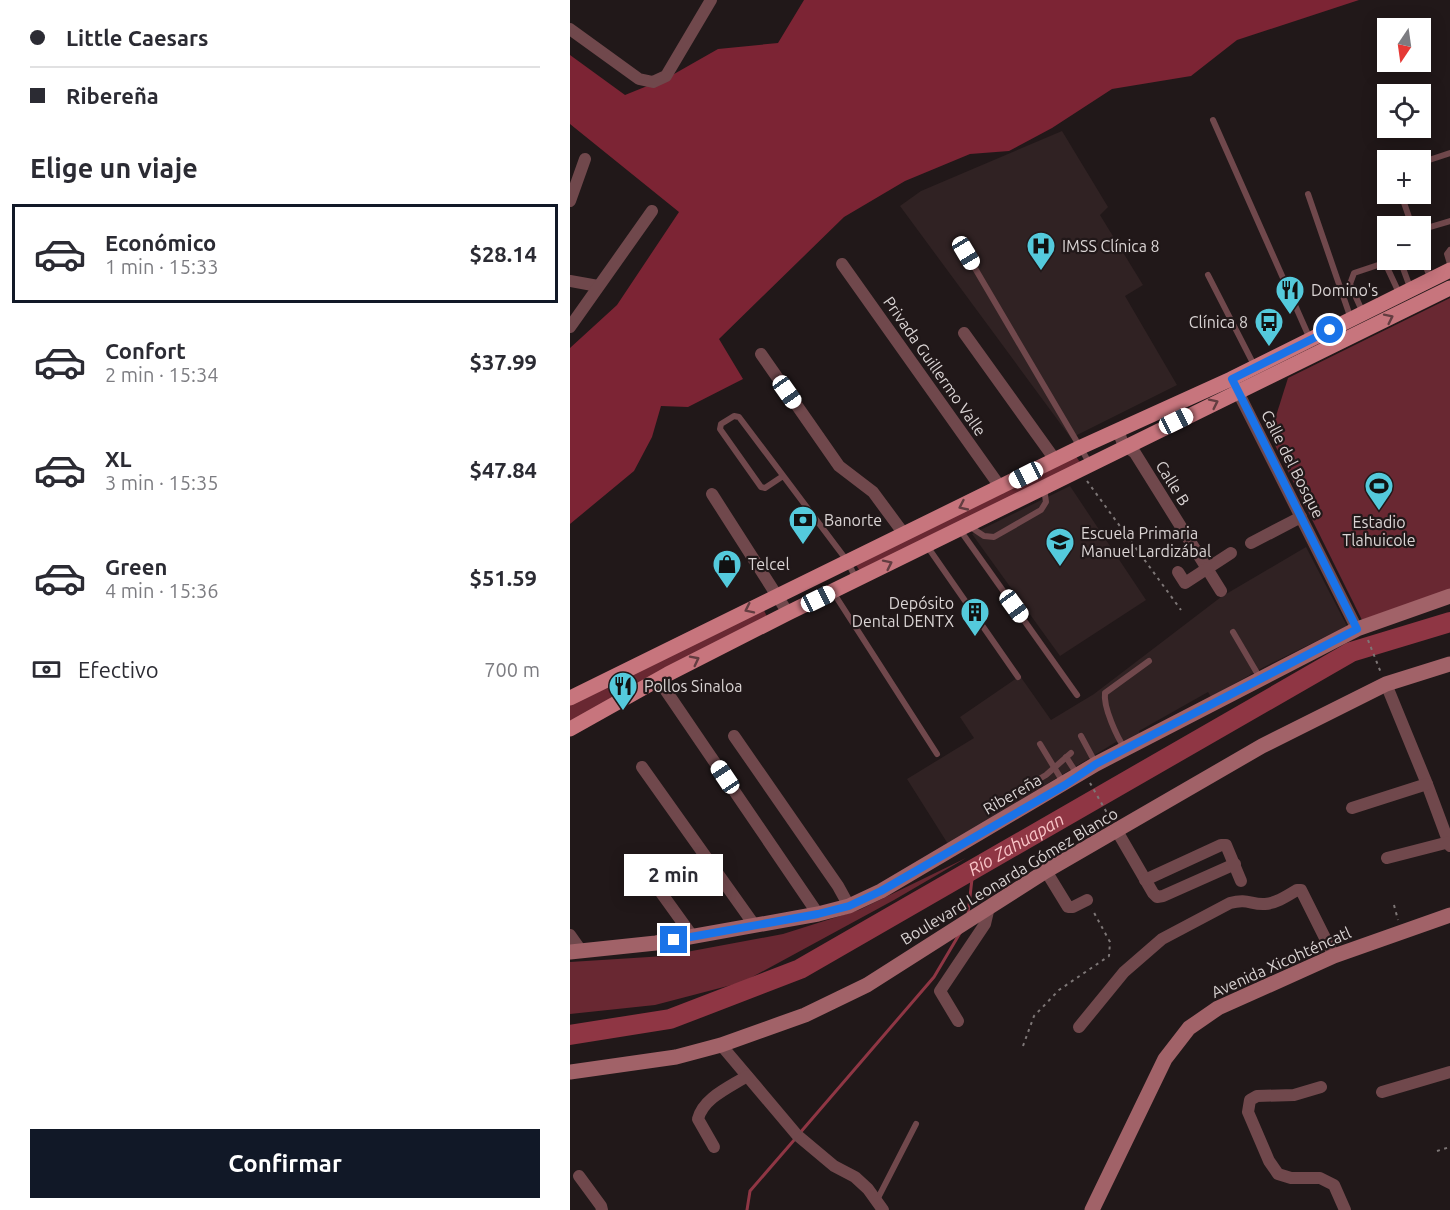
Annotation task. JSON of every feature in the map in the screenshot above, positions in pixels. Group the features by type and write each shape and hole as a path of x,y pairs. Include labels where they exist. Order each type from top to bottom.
{"main road":[{"path":"570,729 658,679 788,613 1085,467 1131,447 1234,385 1255,367 1450,270"},
{"path":"570,698 1081,447 1234,385 1450,288"}],"street":[{"path":"570,29 639,79 653,82 666,76 711,0"},
{"path":"570,201 585,159"},
{"path":"570,327 652,211"},
{"name":"Privada Guillermo Valle","path":"842,264 1001,488"},
{"path":"570,281 598,286"},
{"path":"964,333 1056,461"},
{"path":"761,354 839,466 873,492 904,534"},
{"name":"Calle del Bosque","path":"1234,385 1362,633"},
{"name":"Calle B","path":"1121,429 1131,433 1131,447 1221,591"},
{"path":"712,494 788,613"},
{"path":"1251,543 1301,517"},
{"path":"1178,572 1185,583 1232,553"},
{"name":"Ribereña","path":"576,952 693,937 818,914 849,906 881,891 1125,750 1260,679 1450,596"},
{"name":"Boulevard Leonarda Gómez Blanco","path":"570,1072 676,1057 721,1045 805,1015 867,985 1115,827 1262,746 1385,682 1450,664"},
{"path":"658,679 818,914"},
{"path":"1385,682 1449,844 1387,858"},
{"path":"734,736 838,886 849,906"},
{"path":"642,767 754,926"},
{"path":"1352,808 1427,784"},
{"path":"1115,827 1157,897 1235,864"},
{"path":"1145,880 1221,845 1226,845 1241,881"},
{"path":"1046,871 1068,907 1087,900"},
{"path":"657,887 693,937"},
{"path":"1078,1027 1124,972 1162,939 1230,903 1243,900 1262,904 1276,902 1301,890 1334,956"},
{"path":"958,1021 940,991 985,924 989,907"},
{"name":"Avenida Xicohténcatl","path":"1092,1210 1165,1059 1189,1028 1218,1008 1334,956 1450,915"},
{"path":"570,934 576,952"},
{"path":"721,1045 797,1136 834,1166 855,1177 880,1205"},
{"path":"1382,1092 1450,1072"},
{"path":"714,1147 698,1119 700,1110 709,1101 747,1076"},
{"path":"1321,1087 1294,1095 1257,1096 1250,1100 1248,1112 1269,1161 1278,1174 1291,1178 1320,1178 1334,1185 1345,1210"},
{"path":"579,1176 602,1210"}],"lane":[{"path":"1214,120 1310,339"},
{"path":"1431,159 1450,153"},
{"path":"1308,194 1357,317"},
{"path":"1431,227 1450,221"},
{"path":"1450,250 1447,254 1450,264"},
{"path":"966,253 1081,447 1085,467"},
{"path":"1357,317 1350,284 1354,273 1381,264 1386,265 1406,293"},
{"path":"1402,270 1406,293"},
{"path":"1427,270 1431,280"},
{"path":"1208,275 1255,367"},
{"path":"783,476 765,489 760,488 720,429 721,424 734,416 739,417 848,562 856,580"},
{"path":"964,527 984,536 994,537 1041,510 1046,502 1044,488"},
{"path":"964,527 1077,695"},
{"path":"927,545 1018,677"},
{"path":"832,591 937,754"},
{"path":"1233,632 1260,679"},
{"path":"1125,750 1118,738 1104,700 1105,693 1149,661"},
{"path":"1082,736 1087,772"},
{"path":"1040,744 1065,785"},
{"path":"1017,792 1046,775 1069,755 1087,772"},
{"path":"880,1205 916,1124"}],"path":[{"path":"1085,467 1181,610"},
{"path":"1362,633 1385,682"},
{"path":"1087,772 1115,827"},
{"path":"1023,1046 1034,1016 1053,996 1109,956 1110,942 1087,900"},
{"path":"1437,1152 1450,1147"}],"shaded area":[{"path":"804,0 1359,0 1237,40 1191,76 1112,89 1052,128 1009,151 970,154 905,181 844,217 719,339 743,379 688,407 661,406 652,437 634,471 570,524 570,348 617,305 679,212 570,124 570,55 625,95 667,78 718,49 778,43"},
{"name":"IMSS Clínica 8","path":"1062,131 1108,207 1100,215 1143,285 1125,296 1177,385 1071,438 900,206 921,191"},
{"name":"Estadio Tlahuicole","path":"1450,298 1450,589 1362,620 1270,435 1288,378"},
{"path":"1075,455 1082,465 861,573 853,560"},
{"name":"Escuela Primaria Manuel Lardizábal","path":"1070,486 1146,600 1060,656 972,534"},
{"path":"1306,547 1347,626 1264,667 1211,697 1208,692 1139,731 1141,736 1125,745 1121,739 948,844 907,779 974,738 960,717 1020,676 1051,720 1094,694 1221,597"},
{"path":"763,608 768,619 570,725 570,704"},
{"path":"966,858 743,982 655,1005 570,1014 570,962 665,956 783,934 859,910"}],"waterway":[{"name":"Río Zahuapan","path":"570,1035 670,1019 800,969 1351,652 1450,622"},
{"path":"968,914 973,870"},
{"path":"799,1134 934,977 960,933"},
{"path":"747,1210 750,1191 795,1139"}],"place":[{"name":"IMSS Clínica 8","path":"1041,272"},
{"name":"Domino's","path":"1290,316"},
{"name":"Clínica 8","path":"1269,348"},
{"name":"Estadio Tlahuicole","path":"1379,512"},
{"name":"Banorte","path":"803,546"},
{"name":"Escuela Primaria Manuel Lardizábal","path":"1060,568"},
{"name":"Telcel","path":"727,590"},
{"name":"Depósito Dental DENTX","path":"975,638"},
{"name":"Pollos Sinaloa","path":"623,712"}],"route":[{"path":"674,940 818,914 849,906 881,891 1065,785 1096,764 1357,629 1232,379 1330,330"}]}
